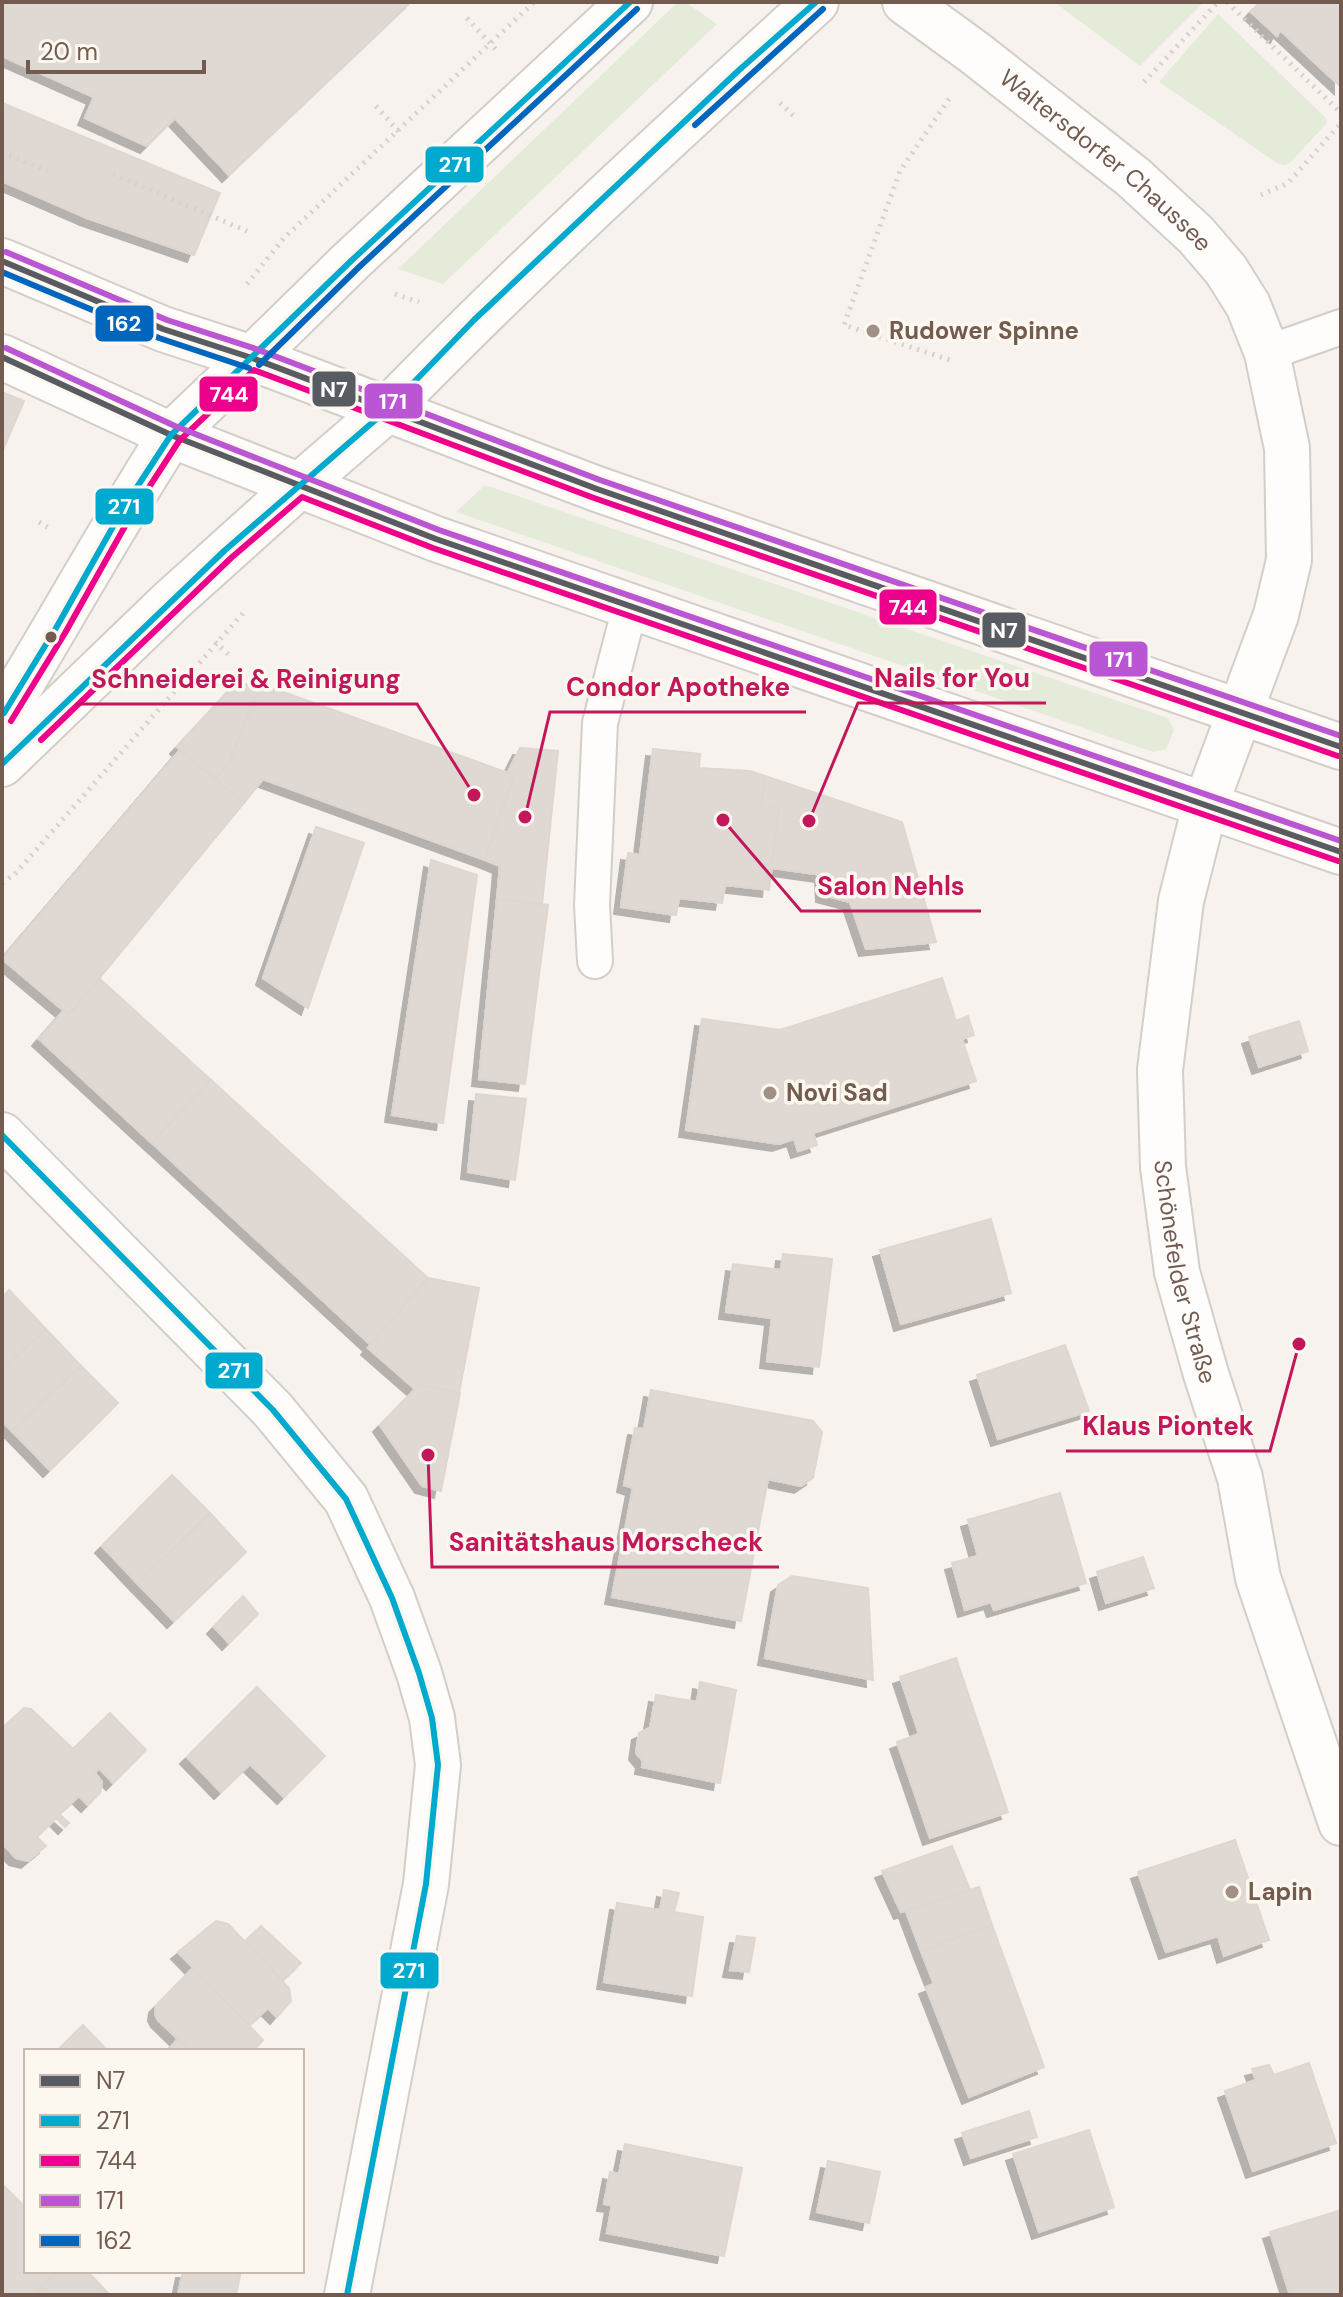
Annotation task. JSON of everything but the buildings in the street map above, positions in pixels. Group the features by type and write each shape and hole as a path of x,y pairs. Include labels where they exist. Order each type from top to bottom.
{"street":[{"path":"2,716 124,507 171,435 351,261 630,2"},
{"path":"2,764 180,592 388,409 474,320 708,99 816,2"},
{"name":"Waltersdorfer Chaussee","path":"905,2 1133,177 1196,235 1226,270 1248,305 1267,353 1287,448 1289,560 1276,615 1239,711"},
{"path":"2,261 163,329 252,358 597,489 1341,747"},
{"path":"2,357 171,435 436,539 1341,852"},
{"name":"Schönefelder Straße","path":"1239,711 1205,806 1181,901 1160,1070 1163,1167 1177,1272 1240,1478 1258,1578 1341,1823"},
{"path":"2,1135 273,1410 346,1499 392,1598 419,1673 432,1718 438,1765 433,1825 426,1884 347,2295"}],"lane":[{"path":"1267,353 1341,327"},
{"path":"595,961 592,905 600,723 630,607"}],"path":[{"path":"284,238 534,2"},
{"path":"1144,82 1218,2"},
{"path":"1227,2 1341,113"},
{"path":"467,18 502,55"},
{"path":"950,360 844,325 900,171 942,113 975,53"},
{"path":"376,106 409,142"},
{"path":"1261,195 1288,183 1341,123"},
{"path":"2,152 47,171"},
{"path":"113,174 247,231"},
{"path":"395,294 424,304"},
{"path":"39,522 55,532"},
{"path":"2,883 15,874 245,610"},
{"path":"208,635 229,655"}],"green space":[{"path":"678,2 685,2 717,24 443,284 398,269"},
{"path":"1054,2 1204,2 1140,66"},
{"path":"1218,14 1326,118 1327,123 1290,163 1277,163 1159,82"},
{"path":"485,485 1168,718 1174,730 1166,749 1153,752 456,512"}],"transit line":[{"name":"271","path":"4,713 124,507 171,435 351,261 630,2"},
{"name":"271","path":"2,764 224,551 388,409 474,320 738,71 816,2"},
{"name":"162","path":"259,365 358,268 637,9"},
{"name":"162","path":"695,125 823,9"},
{"name":"171","path":"6,252 167,320 256,349 600,480 1341,736"},
{"name":"N7","path":"2,261 163,329 252,358 597,489 1341,747"},
{"name":"162","path":"2,272 159,338 249,368"},
{"name":"171","path":"6,348 175,426 439,530 1341,841"},
{"name":"N7","path":"2,357 171,435 436,539 1341,852"},
{"name":"744","path":"11,721 133,512 179,441 254,370 594,498 1338,756"},
{"name":"744","path":"41,740 231,558 302,497 433,548 1338,861"},
{"name":"271","path":"2,1135 273,1410 346,1499 392,1598 419,1673 432,1718 438,1765 426,1884 347,2295"}],"place":[{"name":"Rudower Spinne","path":"873,331"},
{"name":"Schneiderei & Reinigung","path":"474,795"},
{"name":"Condor Apotheke","path":"525,817"},
{"name":"Salon Nehls","path":"723,820"},
{"name":"Nails for You","path":"809,821"},
{"name":"Novi Sad","path":"770,1093"},
{"name":"Klaus Piontek","path":"1299,1344"},
{"name":"Sanitätshaus Morscheck","path":"428,1455"},
{"name":"Lapin","path":"1232,1892"}]}
